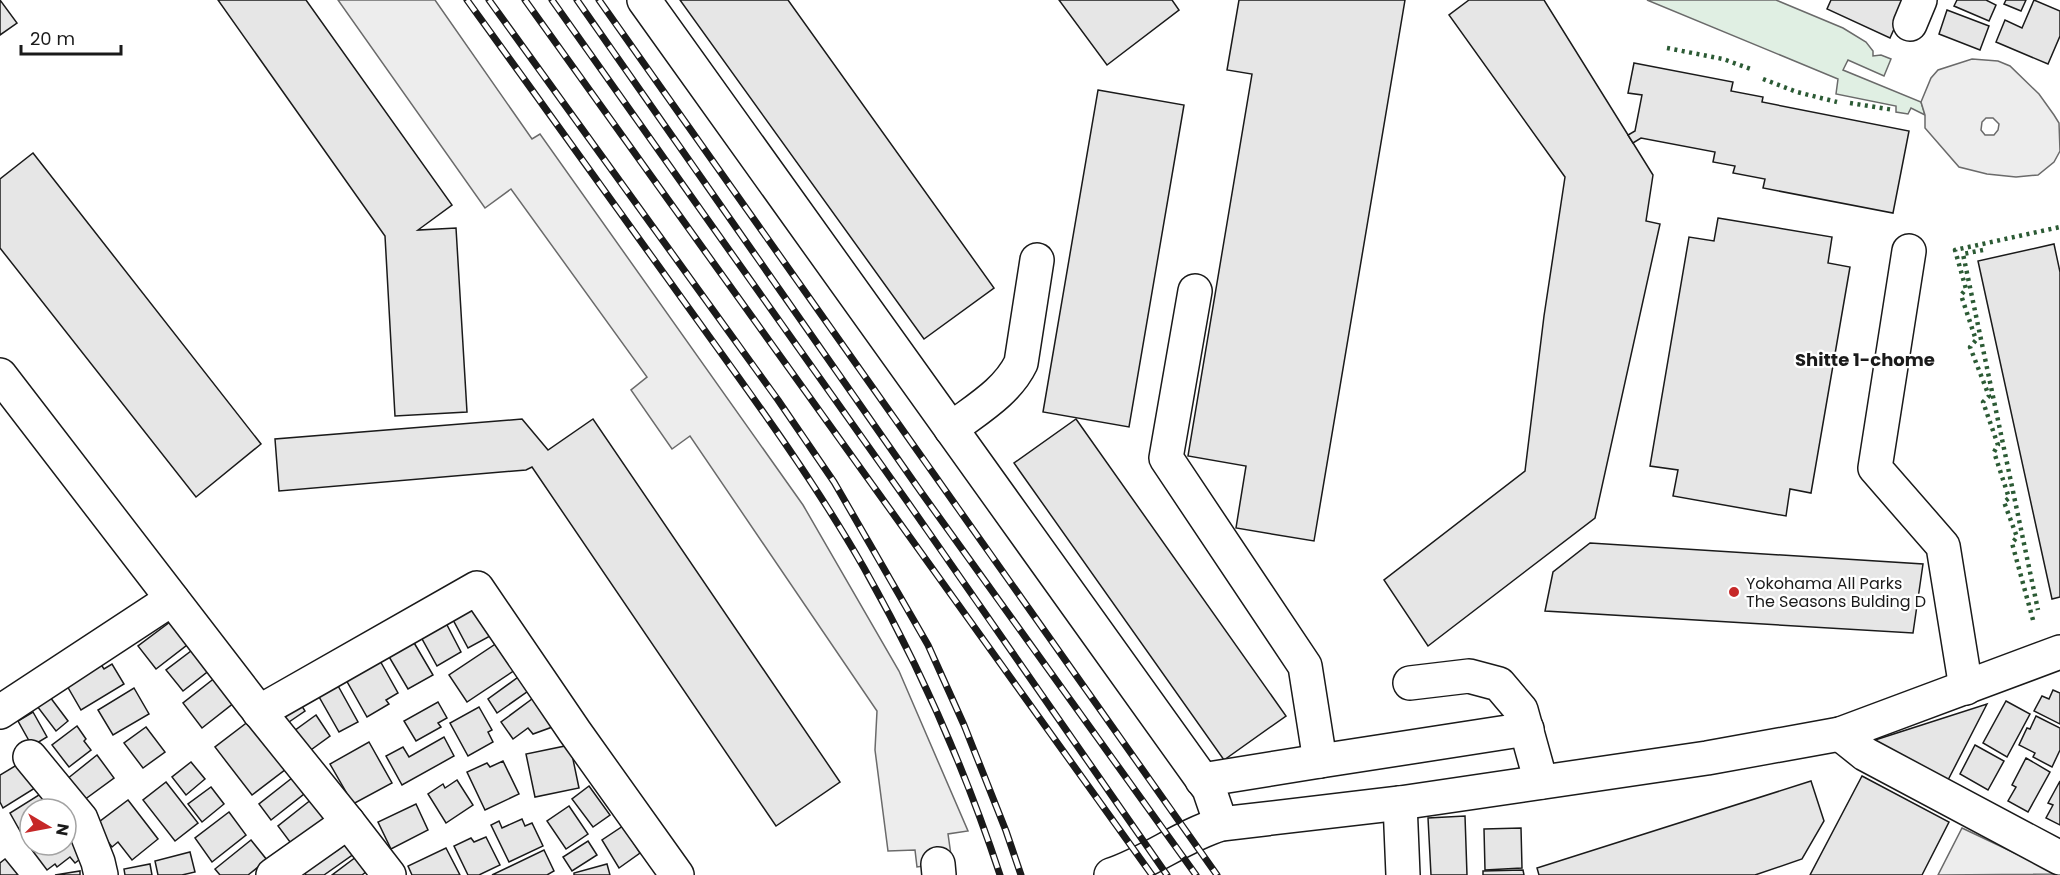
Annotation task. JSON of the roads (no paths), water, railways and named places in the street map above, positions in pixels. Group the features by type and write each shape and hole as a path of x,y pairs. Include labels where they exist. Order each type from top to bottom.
{"street":[{"path":"644,0 1209,789 1221,824"},
{"path":"1909,251 1875,468 1944,546 1966,688"},
{"path":"951,429 999,393 1014,377 1021,363 1037,260"},
{"path":"1195,291 1166,458 1305,666 1320,761"},
{"path":"0,375 259,712 389,875"},
{"path":"259,712 477,588 575,732 677,875"},
{"path":"0,712 172,598"},
{"path":"1111,875 1221,824 1400,803 1707,758 1840,734 2060,652"},
{"path":"1410,682 1469,676 1498,684 1521,710 1541,782"},
{"path":"1202,780 1527,729"},
{"path":"1840,734 1865,754 2060,858"},
{"path":"30,757 81,819 101,875"},
{"path":"1400,803 1402,875"},
{"path":"284,872 348,822"}],"railway":[{"path":"467,0 757,403 844,534 904,642 940,718 972,796 1000,875"},
{"path":"489,0 778,400 834,482 928,645 964,725 1021,875"},
{"path":"525,0 1152,875"},
{"path":"552,0 909,504 1167,875"},
{"path":"577,0 921,492 1196,875"},
{"path":"599,0 1217,875"}],"place":[{"name":"Yokohama All Parks The Seasons Bulding D","path":"1734,592"}],"district":[{"name":"Shitte 1-chome","path":"1865,359"}]}
